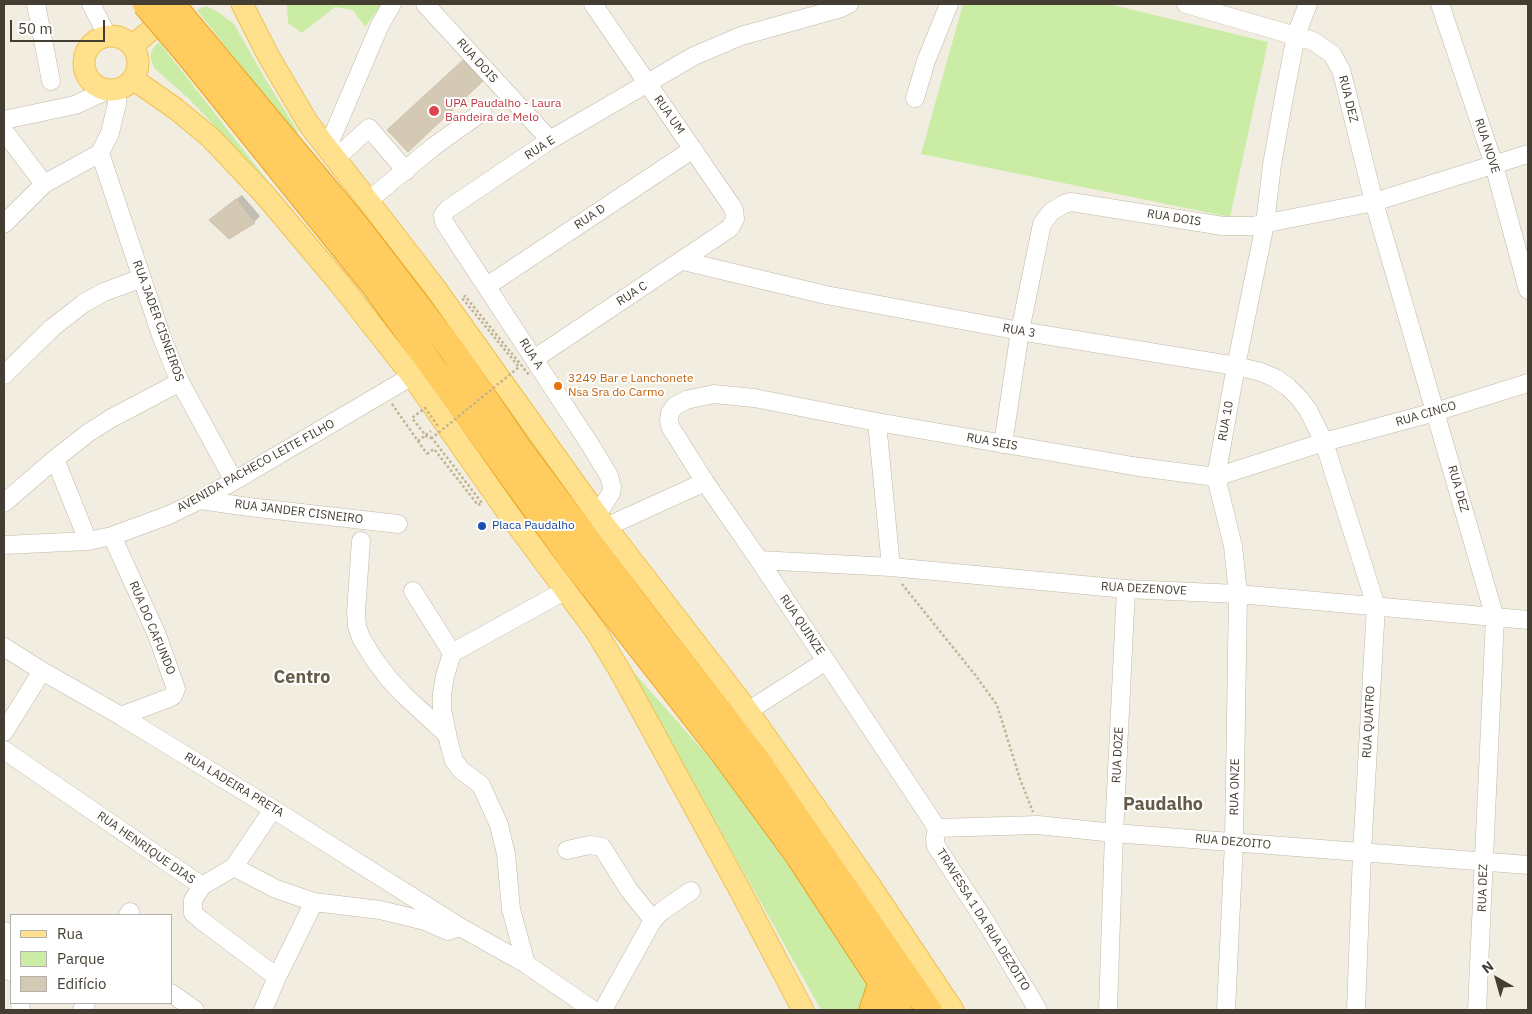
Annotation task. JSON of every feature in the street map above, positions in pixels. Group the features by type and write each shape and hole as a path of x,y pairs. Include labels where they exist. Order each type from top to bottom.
{"highway":[{"path":"145,4 194,46 359,229 452,350 520,450 570,518 758,760 929,1010"},
{"path":"172,4 194,46 375,287 575,564 726,757 797,854 899,1010"},
{"path":"872,1010 881,983"}],"main road":[{"path":"132,46 183,4"},
{"path":"242,4 290,94 331,154 450,309 602,521 748,711 869,884 953,1010"},
{"path":"120,86 137,71 136,53 125,40 108,36 93,44 85,59 85,67 92,82 100,87 120,86 176,109 197,126 265,195 340,283 412,376 508,513 595,630 742,894 803,1010"}],"street":[{"path":"36,4 51,82"},
{"path":"91,4 108,36"},
{"path":"331,154 380,25 392,4"},
{"name":"RUA DOIS","path":"425,4 550,140"},
{"name":"RUA UM","path":"592,4 694,149 734,210 735,219 730,228"},
{"name":"RUA E","path":"444,222 442,217 448,210 550,140 694,56 718,45 771,27 841,8 849,4"},
{"path":"915,98 926,61 949,4"},
{"name":"RUA DEZ","path":"1186,4 1296,35 1323,46 1332,54 1337,62 1345,85 1374,202 1495,618 1478,1010"},
{"path":"1296,35 1308,4"},
{"name":"RUA NOVE","path":"1440,4 1494,165 1528,290"},
{"name":"RUA 10","path":"1216,477 1265,224 1272,165 1296,35"},
{"path":"4,120 75,105 120,86"},
{"path":"4,224 44,184 100,153 110,132 120,86"},
{"path":"368,201 433,147 482,112"},
{"path":"331,154 369,128 406,171"},
{"path":"4,131 44,184"},
{"name":"RUA D","path":"487,286 694,149"},
{"name":"RUA JADER CISNEIROS","path":"100,153 162,338 180,382 234,481"},
{"name":"RUA DOIS","path":"1003,444 1020,331 1042,224 1051,212 1064,204 1071,202 1238,227 1265,224 1374,202 1528,154"},
{"name":"RUA A","path":"444,222 608,476 612,487 602,521"},
{"name":"RUA C","path":"534,359 730,228"},
{"name":"RUA 3","path":"683,261 826,295 1020,331 1236,366 1261,372 1288,387 1308,410 1324,442"},
{"path":"4,375 52,328 84,303 104,292 142,278"},
{"name":"AVENIDA PACHECO LEITE FILHO","path":"4,545 88,541 112,536 161,518 200,500 234,481 412,376"},
{"path":"4,502 88,433 110,419 180,382"},
{"name":"RUA CINCO","path":"1324,442 1436,412 1528,383"},
{"name":"RUA SEIS","path":"669,421 670,413 675,406 686,400 714,394 754,398 1003,444 1139,467 1216,477 1324,442"},
{"name":"RUA QUINZE","path":"669,421 670,428 705,482 937,828"},
{"path":"877,422 891,567"},
{"name":"RUA QUATRO","path":"1324,442 1376,606 1362,853 1356,1010"},
{"path":"55,459 88,541"},
{"path":"1216,477 1233,546 1238,594"},
{"path":"602,521 705,482"},
{"name":"RUA JANDER CISNEIRO","path":"200,500 398,524"},
{"name":"RUA DO CAFUNDO","path":"112,536 157,635 176,688 173,696 121,716"},
{"path":"361,541 356,612 357,626 361,638 389,679 446,734"},
{"name":"RUA DEZENOVE","path":"759,560 891,567 1126,589 1238,594 1528,620"},
{"name":"RUA DOZE","path":"1108,1010 1114,833 1126,589"},
{"path":"526,964 511,909 506,854 499,825 482,785 461,770 454,761 446,734 442,694 452,653 566,590"},
{"path":"413,591 452,653"},
{"name":"RUA ONZE","path":"1226,1010 1234,842 1238,594"},
{"name":"RUA LADEIRA PRETA","path":"4,647 273,809 460,927 526,964 593,1010"},
{"path":"748,711 826,660"},
{"path":"4,732 42,671"},
{"name":"RUA HENRIQUE DIAS","path":"4,750 202,886 193,900 193,913 277,977"},
{"path":"202,886 234,867 273,809"},
{"name":"RUA DEZOITO","path":"937,828 1038,825 1114,833 1528,865"},
{"name":"TRAVESSA 1 DA RUA DEZOITO","path":"937,828 936,846 984,919 1038,1010"},
{"path":"567,850 590,845 602,846 630,890 653,920"},
{"name":"RUA LADEIRA PRETA","path":"234,867 276,889 314,902 380,910 425,921 448,931 460,927"},
{"path":"593,1010 653,920 662,911 691,892"},
{"path":"263,1010 314,902"},
{"path":"4,947 10,968"},
{"path":"172,994 195,1010"}],"path":[{"path":"432,438 519,367 462,298 465,296 530,376"},
{"path":"384,392 427,454 434,448 478,505 482,503 432,438 427,437 412,418 425,408 438,426 418,441"},
{"path":"891,567 997,705 1020,779 1038,825"}],"green space":[{"path":"287,4 382,4 365,27 353,10 335,7 302,33 288,23"},
{"path":"963,4 1108,4 1268,42 1230,217 921,154"},
{"path":"206,6 234,24 298,132 293,133 197,10"},
{"path":"159,42 292,212 214,125 187,97 154,68 150,57 153,48"},
{"path":"628,666 716,765 772,841 868,984 863,1010 823,1010 820,1008"}],"building":[{"path":"463,60 483,81 408,152 387,130"},
{"path":"236,199 255,223 229,239 209,220"}],"place":[{"name":"UPA Paudalho - Laura Bandeira de Melo","path":"434,111"},
{"name":"3249 Bar e Lanchonete Nsa Sra do Carmo","path":"558,386"},
{"name":"Placa Paudalho","path":"482,526"}],"district":[{"name":"Centro","path":"302,678"},
{"name":"Paudalho","path":"1163,805"}]}
